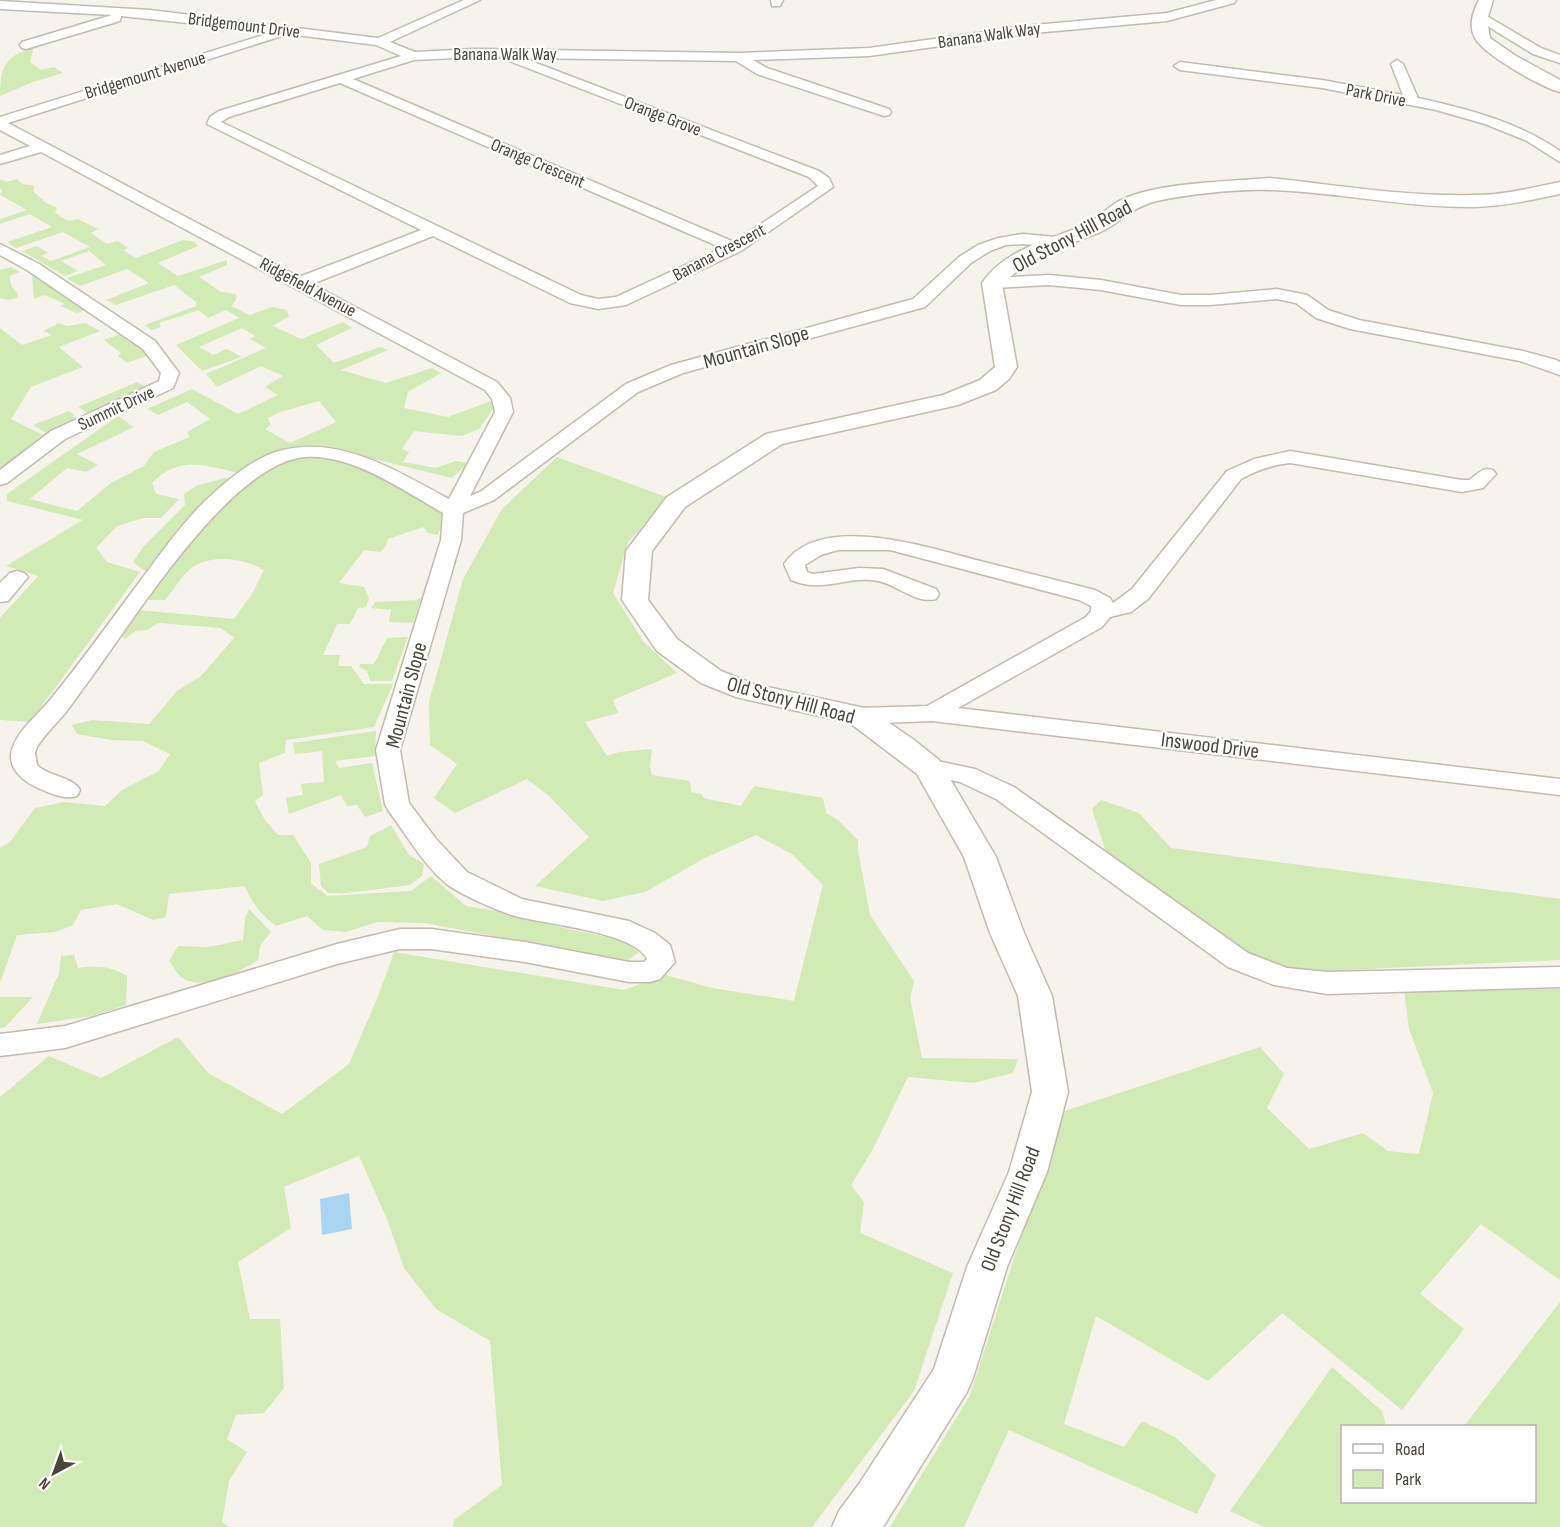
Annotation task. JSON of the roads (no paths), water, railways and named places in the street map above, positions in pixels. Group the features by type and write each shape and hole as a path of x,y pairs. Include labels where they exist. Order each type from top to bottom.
{"street":[{"path":"379,42 474,0"},
{"name":"Banana Walk Way","path":"598,304 576,299 214,124 218,117 224,114 414,56 502,54 739,57 869,52 1034,29 1167,17 1230,0"},
{"path":"1486,0 1480,16 1480,37 1510,59 1560,87"},
{"name":"Bridgemount Drive","path":"0,5 133,13 290,30 379,42 414,56"},
{"path":"26,45 133,13"},
{"path":"1480,16 1537,51 1560,60"},
{"name":"Bridgemount Avenue","path":"0,122 290,30"},
{"name":"Orange Grove","path":"502,54 814,174 824,180"},
{"path":"739,57 762,71 884,112"},
{"path":"1397,64 1413,102"},
{"name":"Park Drive","path":"1180,66 1263,76 1413,102 1479,118 1529,136 1552,150 1560,158"},
{"name":"Orange Crescent","path":"341,78 735,248"},
{"name":"Ridgefield Avenue","path":"0,122 41,147 491,386 501,398 504,412 453,510"},
{"path":"0,160 41,147"},
{"name":"Banana Crescent","path":"598,304 620,301 735,248 821,192 826,187 824,180"},
{"name":"Old Stony Hill Road","path":"855,1527 875,1500 952,1378 987,1267 1028,1172 1050,1092 1035,996 1007,933 980,857 928,767 860,716 746,691 711,677 667,645 635,600 639,550 676,502 774,439 950,400 988,386 1006,367 992,283 1014,262 1055,242 1094,228 1126,205 1153,196 1269,184 1424,199 1474,201 1513,198 1560,188"},
{"path":"299,283 434,230"},
{"name":"Mountain Slope","path":"0,1046 65,1037 337,954 400,939 431,939 525,952 628,972 650,972 661,962 660,952 646,940 620,928 516,907 458,879 427,845 397,804 388,750 451,540 453,510 488,496 632,388 677,369 920,303 965,260 1004,241 1023,239 1055,242"},
{"name":"Summit Drive","path":"0,249 33,267 149,345 170,373 167,384 58,435 0,478"},
{"path":"992,283 1049,280 1101,285 1180,300 1277,294 1301,299 1322,314 1356,325 1523,356 1550,364 1560,370"},
{"path":"68,790 34,777 26,768 23,753 30,739 55,710 182,538 223,495 284,455 328,452 382,472 453,510"},
{"path":"932,712 1094,622 1102,612 1123,607 1140,594 1234,475 1249,466 1290,457 1462,486 1474,486 1485,474"},
{"path":"928,594 883,575 859,574 811,581 798,576 794,564 802,554 824,547 864,542 890,544 1088,595 1102,603 1102,612"},
{"path":"0,596 17,577"},
{"name":"Inswood Drive","path":"860,716 932,712 1560,787"},
{"path":"928,767 966,775 1005,793 1238,960 1284,978 1327,983 1560,977"}],"water":[{"path":"349,1193 352,1229 322,1235 320,1199"}]}
